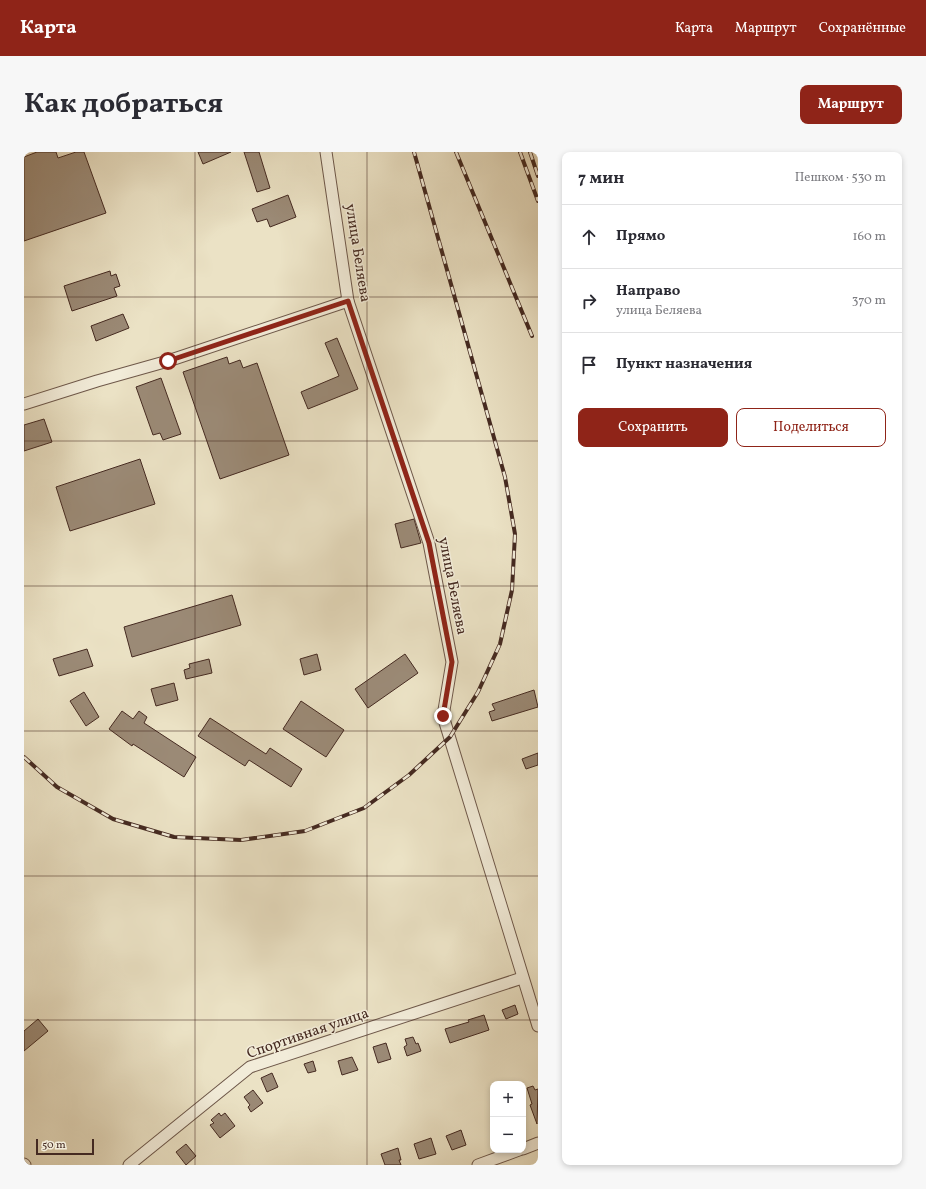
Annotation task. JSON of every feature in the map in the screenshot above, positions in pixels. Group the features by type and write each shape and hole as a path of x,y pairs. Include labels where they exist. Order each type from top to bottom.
{"street":[{"name":"улица Беляева","path":"326,152 348,301 429,543 452,662 443,716 522,978 538,1026"},
{"path":"24,404 168,361 348,301"},
{"name":"Спортивная улица","path":"129,1165 250,1067 522,978"},
{"path":"526,1148 538,1143"},
{"path":"478,1165 511,1153"}],"building":[{"path":"37,152 56,152 58,158 76,152 84,152 106,213 24,241 24,157"},
{"path":"198,152 231,152 203,164"},
{"path":"244,152 259,152 270,188 257,192"},
{"path":"288,195 296,217 270,227 267,219 257,222 252,209"},
{"path":"110,271 111,276 116,274 120,286 114,288 117,296 72,311 64,286"},
{"path":"123,314 129,328 96,341 91,326"},
{"path":"337,338 358,389 308,409 301,392 339,376 325,343"},
{"path":"227,357 229,364 240,360 243,368 257,363 289,455 220,479 183,372"},
{"path":"161,378 181,434 163,440 160,433 153,435 136,387"},
{"path":"44,419 52,442 24,451 24,425"},
{"path":"140,459 155,504 70,531 56,487"},
{"path":"414,519 421,543 401,548 395,524"},
{"path":"232,595 241,625 132,657 124,627"},
{"path":"87,649 93,666 59,676 53,659"},
{"path":"317,654 321,670 304,675 300,659"},
{"path":"405,654 418,673 368,708 355,689"},
{"path":"209,659 212,673 186,679 184,670 190,668 189,664"},
{"path":"174,683 178,700 156,706 151,689"},
{"path":"534,690 538,707 492,721 489,712 495,710 492,704"},
{"path":"84,692 99,717 86,726 70,701"},
{"path":"301,701 344,730 326,757 283,729"},
{"path":"122,711 133,719 139,711 147,717 144,723 196,757 184,777 133,744 132,746 109,729"},
{"path":"210,718 266,754 270,748 302,769 291,787 249,760 245,766 198,736"},
{"path":"538,753 538,765 526,769 522,759"},
{"path":"515,1005 518,1014 506,1019 502,1010"},
{"path":"484,1015 489,1030 450,1043 445,1029 469,1022 468,1020"},
{"path":"38,1019 48,1031 24,1051 24,1031"},
{"path":"413,1037 416,1044 418,1043 421,1051 407,1056 404,1047 407,1045 405,1039"},
{"path":"386,1043 391,1059 378,1063 373,1047"},
{"path":"352,1057 358,1070 342,1075 338,1061"},
{"path":"313,1061 316,1071 308,1073 304,1064"},
{"path":"272,1073 278,1087 267,1092 261,1078"},
{"path":"533,1086 535,1090 538,1089 537,1124 530,1105 532,1104 527,1088"},
{"path":"253,1090 263,1103 251,1112 248,1107 250,1105 244,1097"},
{"path":"219,1113 221,1116 225,1113 235,1126 220,1138 210,1125 214,1123 211,1120"},
{"path":"461,1130 466,1145 452,1150 446,1136"},
{"path":"431,1138 436,1154 419,1159 414,1144"},
{"path":"186,1144 196,1156 186,1165 176,1152"},
{"path":"398,1148 401,1165 385,1165 381,1154"}],"railway":[{"path":"24,757 57,787 113,819 174,837 241,840 305,831 364,808 409,775 450,737 478,692 500,644 512,590 515,534 505,477 414,152"},
{"path":"456,152 532,336"},
{"path":"520,152 538,201"},
{"path":"530,152 538,176"}],"route":[{"path":"168,361 348,301 429,543 452,662 443,716"}]}
